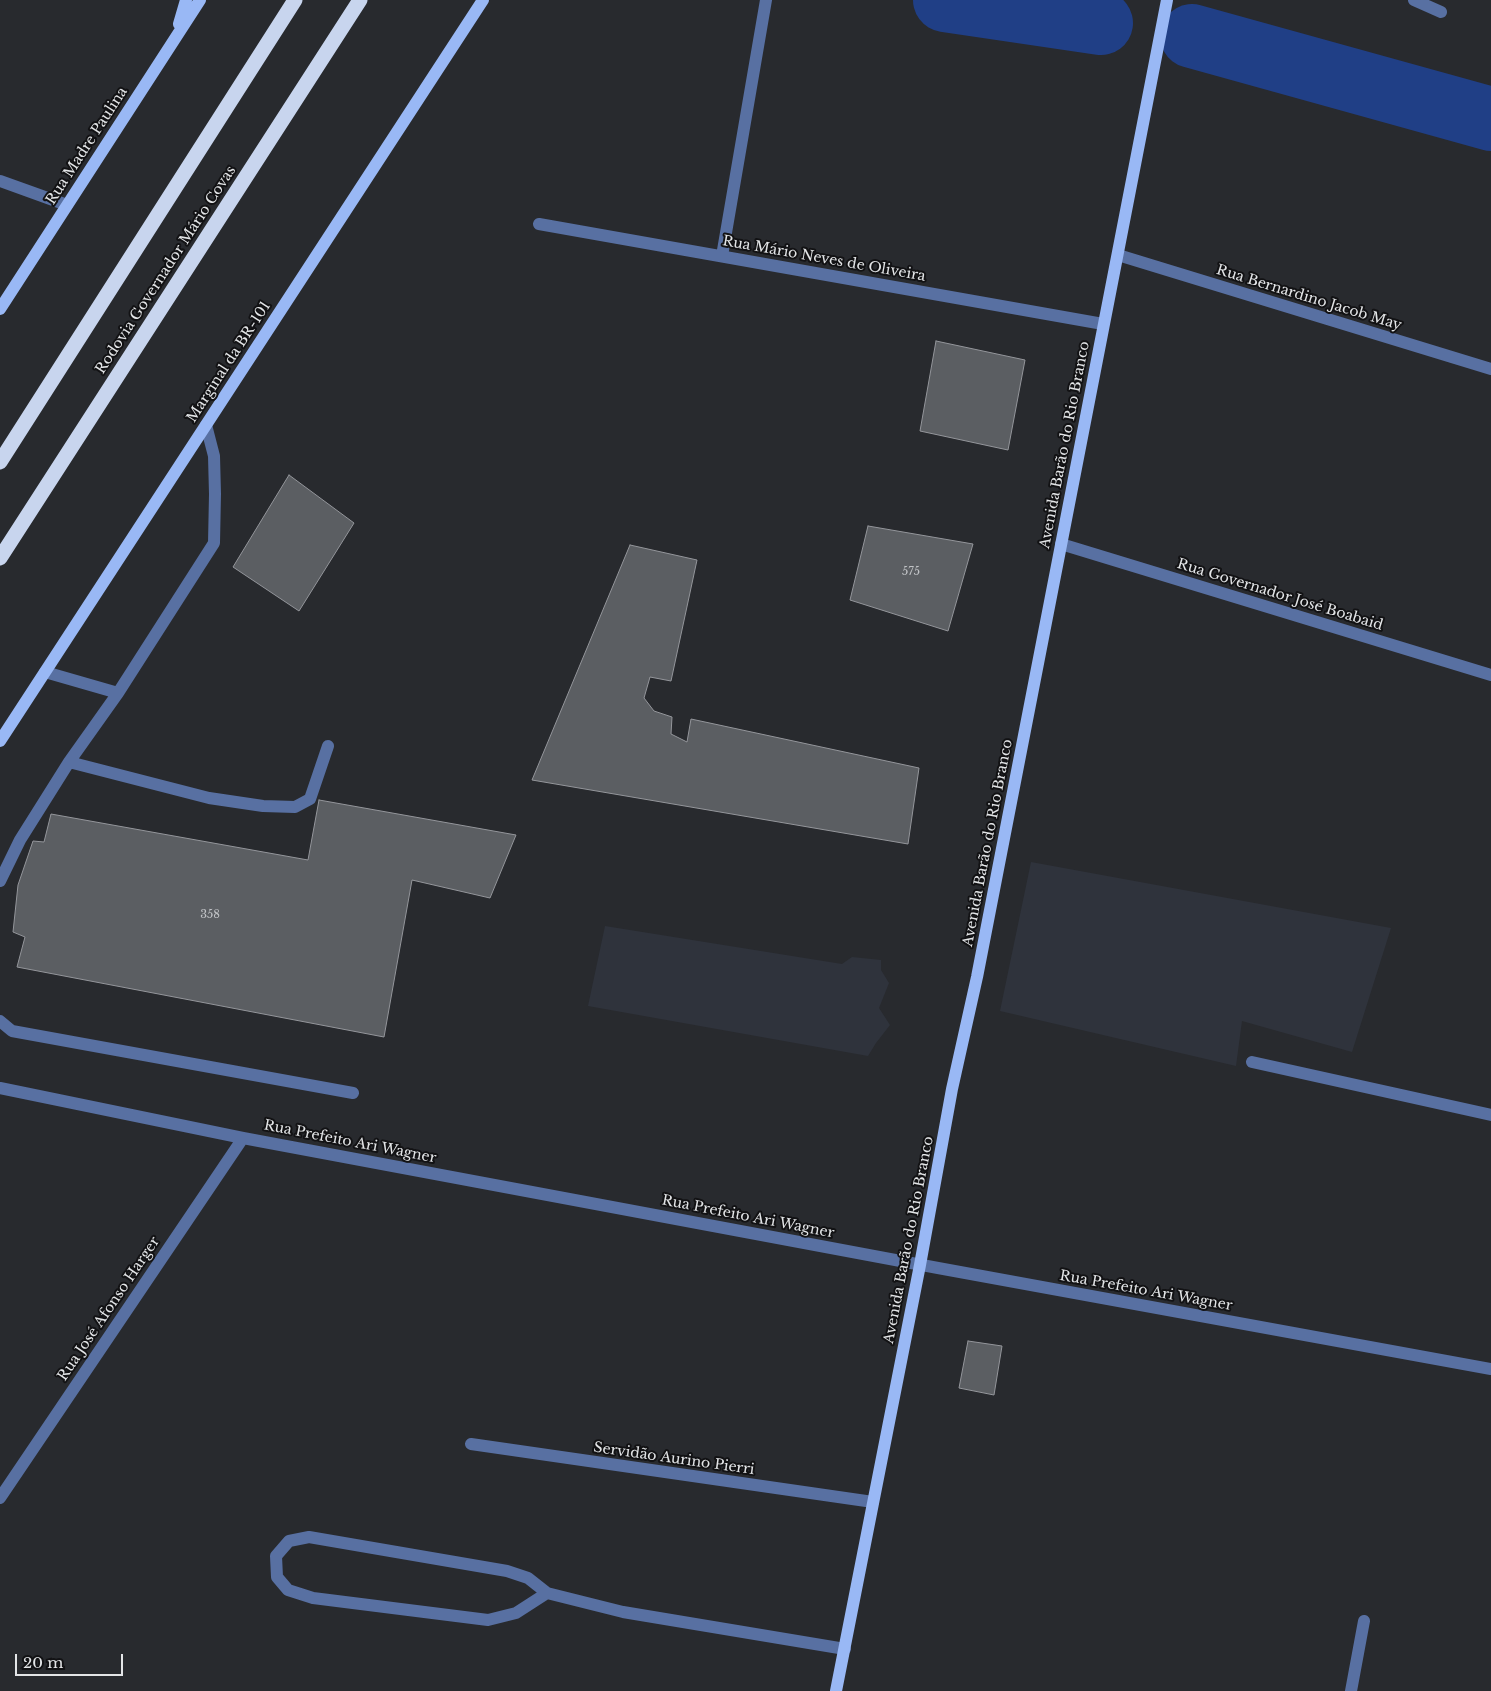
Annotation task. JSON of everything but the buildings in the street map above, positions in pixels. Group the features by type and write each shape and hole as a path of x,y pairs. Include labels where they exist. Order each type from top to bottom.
{"highway":[{"path":"0,462 295,0"},
{"name":"Rodovia Governador Mário Covas","path":"0,558 360,0"}],"main road":[{"path":"174,39 186,0"},
{"name":"Rua Madre Paulina","path":"0,309 200,0"},
{"name":"Marginal da BR-101","path":"0,740 482,0"},
{"name":"Avenida Barão do Rio Branco","path":"837,1691 920,1265 952,1089 980,962 1167,0"}],"street":[{"path":"722,256 766,0"},
{"path":"1414,0 1441,12"},
{"path":"0,181 67,205"},
{"name":"Rua Mário Neves de Oliveira","path":"539,224 1103,324"},
{"name":"Rua Bernardino Jacob May","path":"1118,255 1491,369"},
{"path":"0,882 20,840 69,762 118,693 214,543 214,456 206,425"},
{"name":"Rua Governador José Boabaid","path":"1061,544 1491,675"},
{"path":"45,672 118,693"},
{"path":"69,762 210,798 263,806 295,808 310,799 328,746"},
{"path":"0,1021 12,1031 353,1093"},
{"path":"1252,1062 1491,1115"},
{"name":"Rua Prefeito Ari Wagner","path":"0,1088 243,1138 920,1265 1491,1369"},
{"name":"Rua José Afonso Harger","path":"0,1498 243,1138"},
{"name":"Servidão Aurino Pierri","path":"471,1444 873,1502"},
{"path":"547,1593 516,1613 488,1620 313,1598 288,1590 277,1577 276,1556 289,1540 310,1537 507,1571 528,1578 547,1593 623,1612 845,1649"},
{"path":"1352,1691 1364,1621"}],"shaded area":[{"path":"1031,862 1391,928 1352,1052 1242,1021 1236,1066 1000,1011"},
{"path":"605,926 842,964 852,957 881,960 881,970 889,983 879,1008 890,1025 868,1056 588,1006"}],"waterway":[{"path":"945,0 1101,23"},
{"path":"1192,36 1491,119"}]}
